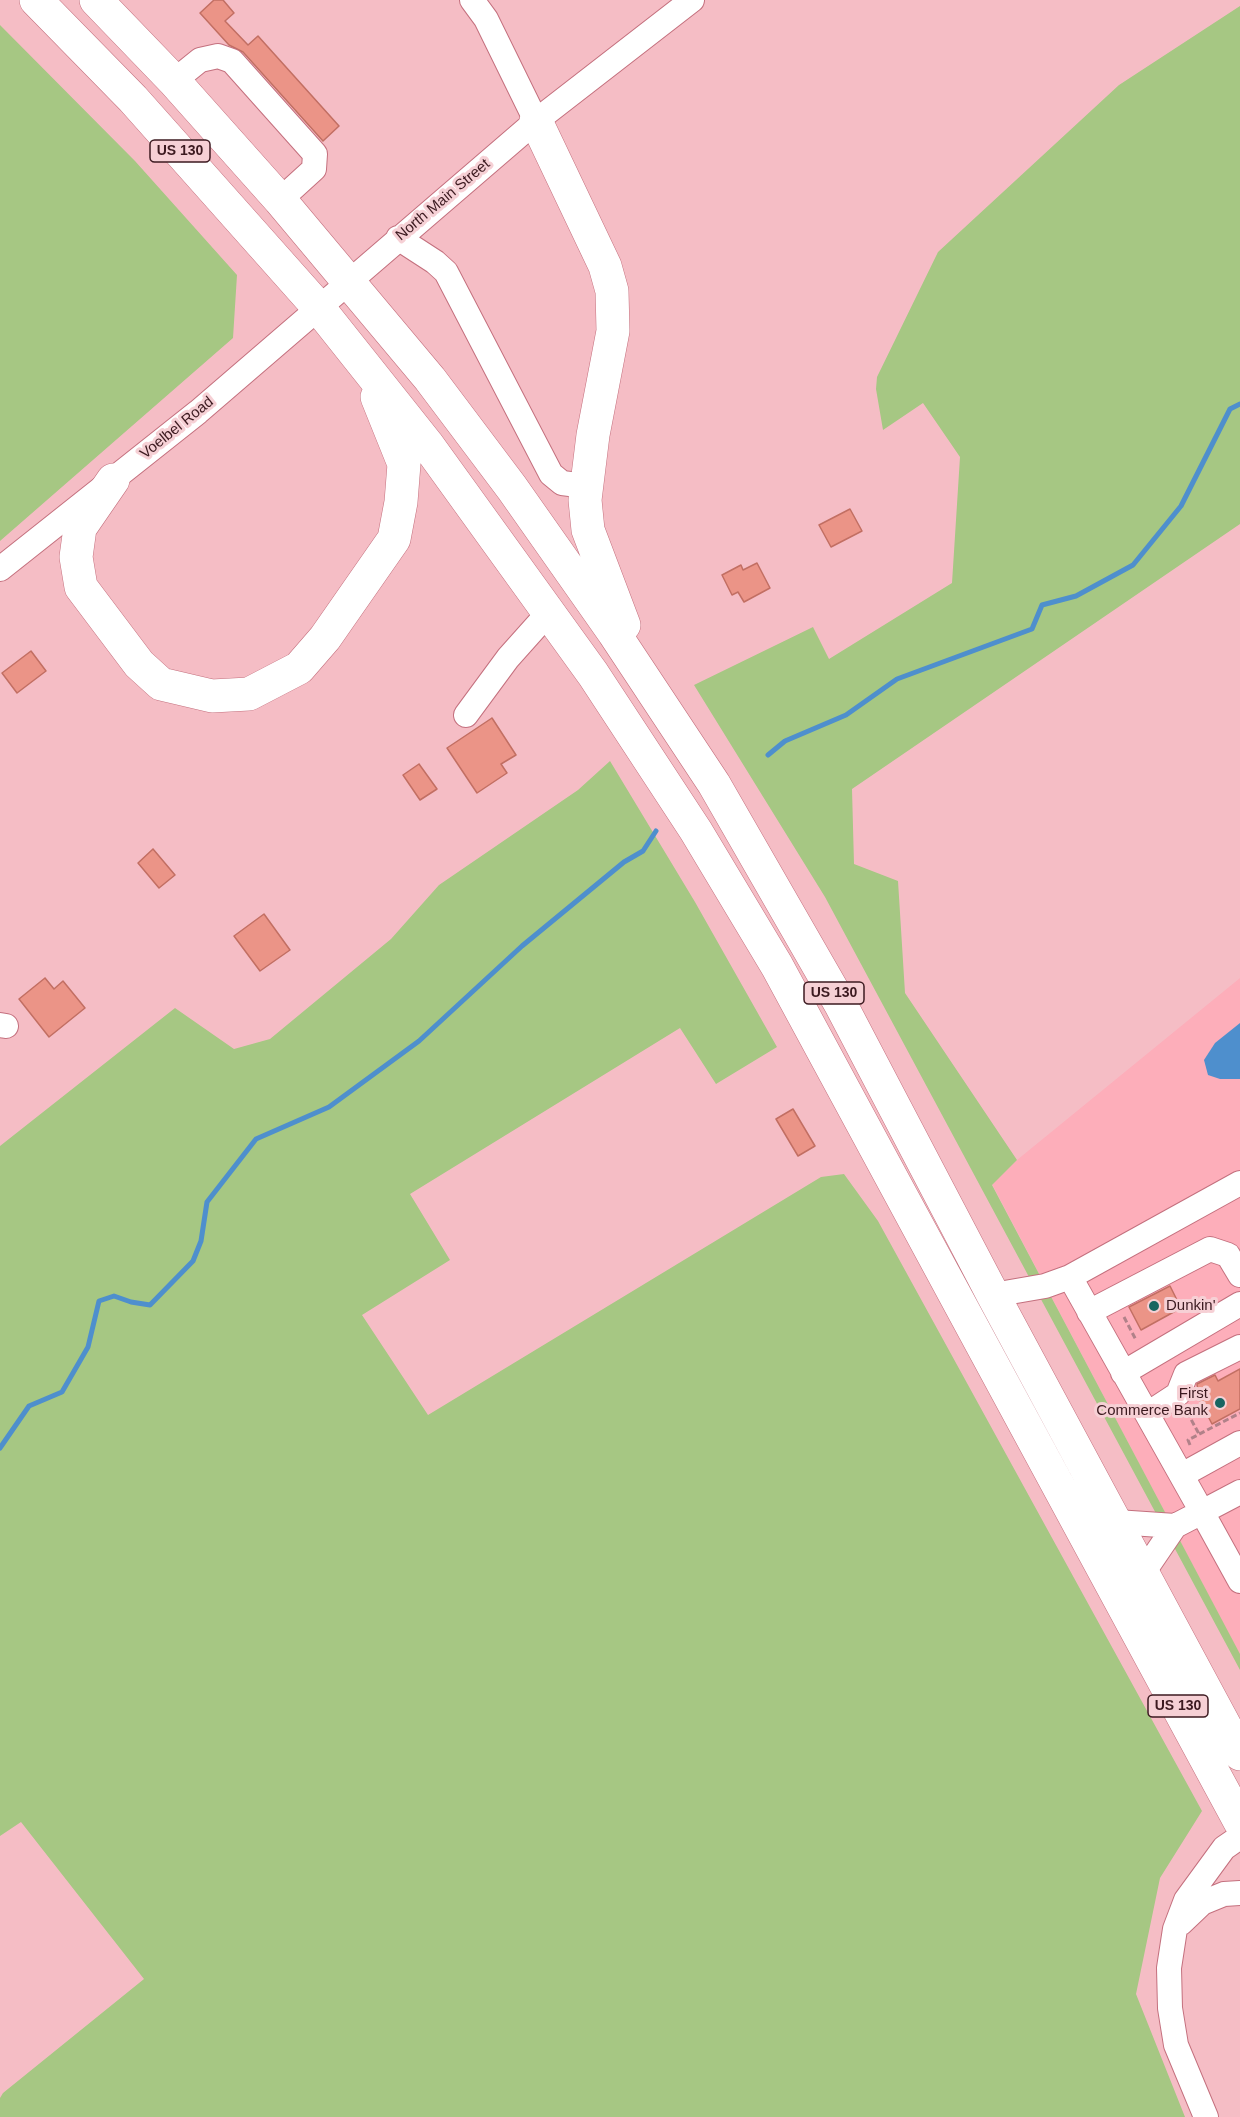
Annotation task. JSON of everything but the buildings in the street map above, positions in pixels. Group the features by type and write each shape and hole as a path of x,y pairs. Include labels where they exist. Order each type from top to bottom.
{"highway":[{"name":"US 130","path":"36,0 133,99 318,307 427,444 550,611 696,831 777,966 1240,1822"},
{"name":"US 130","path":"96,0 174,81 280,200 430,379 512,488 714,784 830,985 993,1295 1240,1754"},
{"path":"536,121 605,266 612,291 611,341 586,486 588,530 615,606 662,705"},
{"path":"113,480 80,528 76,557 81,587 139,664 161,684 212,696 249,694 299,668 325,638 394,538 401,502 404,464 366,368"}],"street":[{"path":"472,0 486,19 536,121"},
{"name":"North Main Street","path":"349,280 536,121 680,4"},
{"path":"174,81 201,60 218,56 232,61 315,154 314,169 280,200"},
{"path":"398,238 446,272 551,474 562,483 586,486"},
{"name":"Voelbel Road","path":"0,569 198,412 349,280"},
{"path":"466,715 508,658 550,611"},
{"path":"993,1295 1045,1286 1070,1277 1240,1183"},
{"path":"1089,1312 1210,1249 1228,1255 1240,1275"},
{"path":"1070,1277 1123,1373 1149,1413 1240,1581"},
{"path":"1123,1373 1240,1304"},
{"path":"1149,1413 1178,1395 1186,1374 1240,1347"},
{"path":"1182,1475 1240,1443"},
{"path":"1143,1573 1175,1526 1240,1492"},
{"path":"1116,1522 1175,1526"},
{"path":"1206,2117 1176,2045 1170,2008 1169,1968 1175,1929 1186,1900 1224,1848 1240,1837"},
{"path":"1175,1929 1202,1904 1224,1894 1240,1893"}],"path":[{"path":"1124,1316 1138,1343"},
{"path":"1184,1405 1199,1434"},
{"path":"1192,1448 1188,1440 1240,1413"}],"shaded area":[{"path":"1240,978 1240,1655 992,1184 1017,1160"}],"green space":[{"path":"1240,6 1240,524 852,789 854,864 898,881 905,993 1017,1160 992,1185 1240,1654 1240,1670 825,897 694,685 813,627 829,659 952,583 960,457 923,403 883,430 876,389 877,377 938,252 1119,85"},
{"path":"0,25 135,161 237,275 233,338 0,541"},
{"path":"610,761 695,902 777,1047 716,1084 680,1028 410,1194 450,1260 362,1315 428,1415 821,1177 844,1174 878,1221 1202,1811 1160,1878 1136,1994 1185,2117 0,2117 0,2098 3,2093 144,1979 21,1822 0,1836 0,1146 175,1008 234,1049 270,1039 391,939 439,885 578,790"}],"water":[{"path":"1240,1023 1240,1079 1220,1079 1208,1075 1204,1060 1215,1043"}],"waterway":[{"path":"768,755 785,741 846,715 897,679 1032,629 1042,605 1076,596 1133,565 1181,506 1230,409 1240,404"},
{"path":"0,1448 29,1406 62,1392 88,1347 99,1301 114,1296 150,1305 193,1261 201,1241 207,1202 256,1139 329,1107 419,1041 522,946 624,862 643,851 656,831"}],"place":[{"name":"Dunkin'","path":"1154,1306"},
{"name":"First Commerce Bank","path":"1220,1403"}]}
